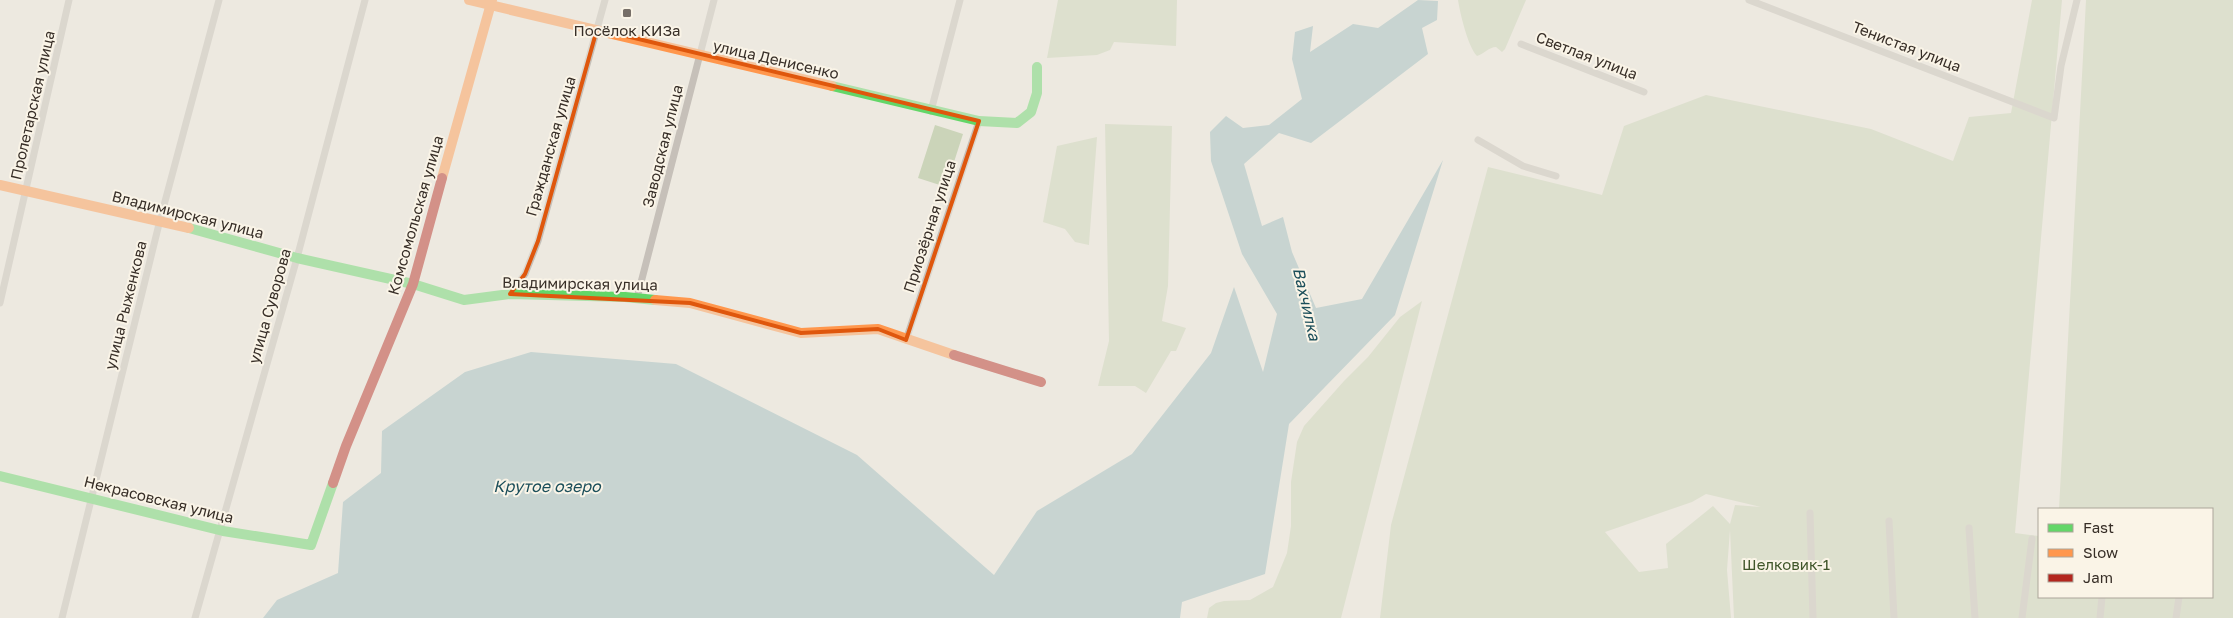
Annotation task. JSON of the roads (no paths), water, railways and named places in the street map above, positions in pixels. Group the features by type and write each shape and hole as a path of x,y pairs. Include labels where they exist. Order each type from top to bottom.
{"street":[{"name":"Пролетарская улица","path":"0,303 69,0"},
{"name":"улица Рыженкова","path":"62,618 160,220 219,0"},
{"name":"улица Суворова","path":"195,618 297,258 365,0"},
{"name":"улица Денисенко","path":"468,0 491,3 699,56 979,121 1017,122 1031,112 1037,93 1038,68"},
{"name":"Гражданская улица","path":"510,294 525,274 538,242 605,0"},
{"name":"Заводская улица","path":"637,298 714,0"},
{"path":"931,111 960,0"},
{"name":"Тенистая улица","path":"1749,0 2054,118 2061,66 2077,0"},
{"name":"Комсомольская улица","path":"311,545 346,446 413,284 491,3"},
{"name":"Светлая улица","path":"1520,44 1644,92"},
{"name":"Приозёрная улица","path":"906,340 979,121"},
{"path":"1478,140 1522,166 1556,176"},
{"name":"Владимирская улица","path":"0,185 160,220 297,258 413,284 464,300 510,294 637,298 690,303 801,333 878,329 906,340 1041,382"},
{"name":"Некрасовская улица","path":"0,476 92,497 220,530 286,543 311,545"},
{"path":"1810,513 1813,618"},
{"path":"1889,520 1894,618"},
{"path":"1969,528 1975,618"},
{"path":"2022,618 2032,539"},
{"path":"2100,618 2102,598"},
{"path":"2176,618 2178,598"}],"water":[{"name":"Крутое озеро","path":"1418,0 1438,1 1437,20 1422,28 1428,54 1311,143 1279,133 1244,164 1262,226 1283,217 1292,252 1316,308 1362,299 1443,160 1395,315 1289,424 1265,574 1182,602 1180,618 263,618 277,600 338,573 343,502 381,473 382,431 465,372 531,352 676,364 857,455 994,575 1037,511 1132,454 1211,353 1234,287 1263,372 1277,314 1242,254 1211,161 1210,132 1226,116 1243,128 1269,125 1302,99 1292,59 1295,32 1313,26 1310,52 1353,24 1378,28"}],"place":[{"name":"Посёлок КИЗа","path":"627,13"}],"water label":[{"name":"Вахчилка","path":"1307,304"}],"park label":[{"name":"Шелковик-1","path":"1786,564"}]}
